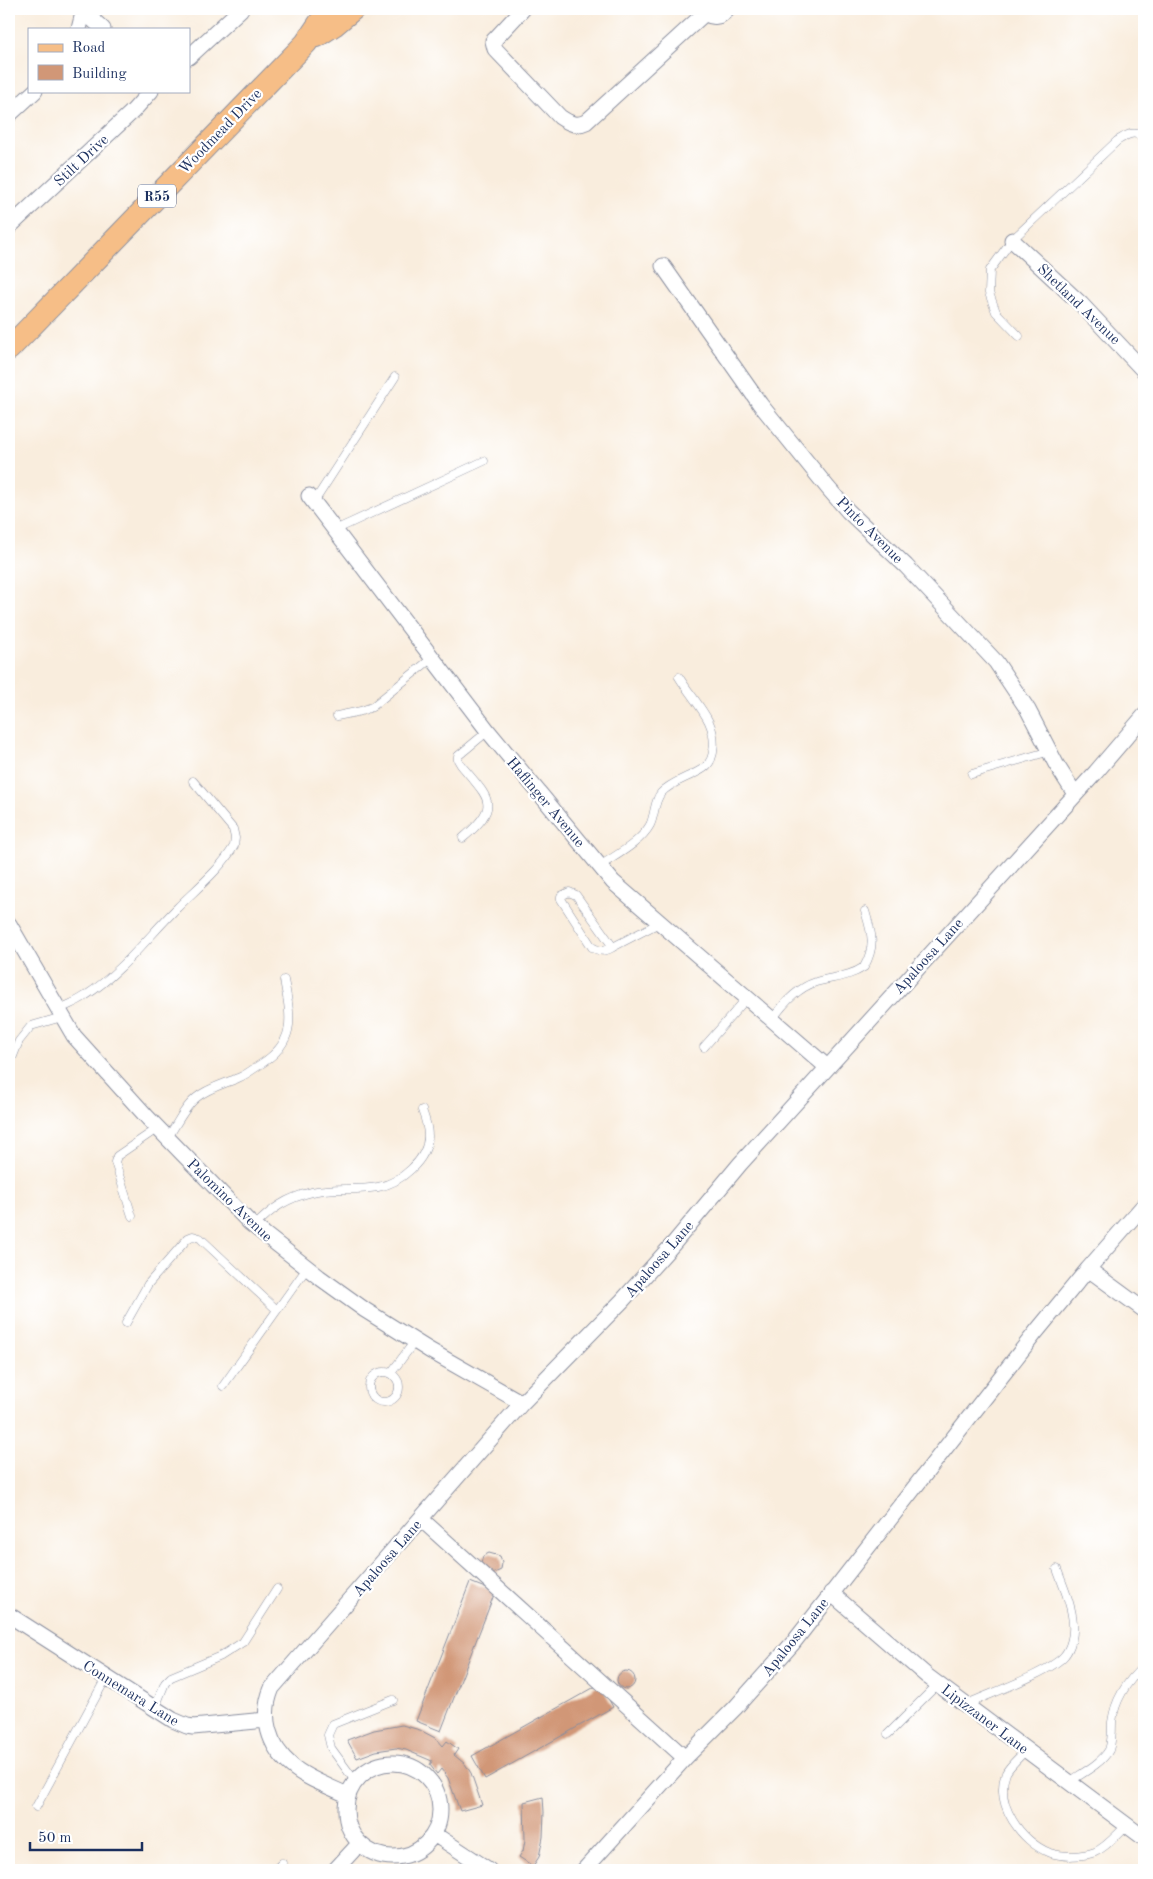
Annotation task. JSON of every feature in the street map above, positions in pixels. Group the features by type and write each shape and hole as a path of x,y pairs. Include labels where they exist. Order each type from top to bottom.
{"main road":[{"name":"Woodmead Drive","path":"9,348 306,43 329,9"},
{"name":"Woodmead Drive","path":"306,43 334,25 353,9"}],"street":[{"path":"78,28 83,9"},
{"path":"83,9 102,28"},
{"path":"190,55 241,9"},
{"path":"523,9 493,41 495,49 560,117 567,122 579,125 586,122 704,11 711,16 718,17 724,14 727,9"},
{"path":"9,115 34,92"},
{"name":"Stilt Drive","path":"9,227 133,111 150,92"},
{"name":"Shetland Avenue","path":"1012,240 1081,304 1144,371"},
{"name":"Pinto Avenue","path":"663,266 760,404 828,488 848,511 906,566 996,662 1028,710 1075,794"},
{"name":"Haflinger Avenue","path":"311,499 488,731 623,892 827,1068"},
{"name":"Apaloosa Lane","path":"347,1795 292,1766 274,1746 266,1720 266,1708 272,1688 522,1403 622,1301 674,1243 740,1164 1096,772 1144,716"},
{"name":"Palomino Avenue","path":"9,924 74,1036 163,1133 254,1227 365,1310 522,1403"},
{"name":"Apaloosa Lane","path":"584,1870 685,1758 735,1708 793,1643 1036,1332 1144,1205"},
{"path":"1088,1269 1144,1310"},
{"path":"421,1519 685,1758"},
{"name":"Lipizzaner Lane","path":"831,1593 938,1684 1144,1838"},
{"name":"Connemara Lane","path":"9,1615 173,1720 190,1727 266,1720"},
{"path":"397,1762 413,1766 426,1775 435,1788 440,1804 440,1820 434,1834 424,1846 411,1854 396,1858 380,1856 359,1844 348,1826 345,1810 347,1795 355,1781 366,1770 381,1763 397,1762"},
{"path":"434,1834 489,1870"},
{"path":"336,1870 359,1844"}],"lane":[{"path":"1019,336 996,312 989,293 990,270 1012,240 1117,141 1129,134 1138,133 1144,137"},
{"path":"311,499 395,377"},
{"path":"335,530 484,461"},
{"path":"337,716 372,707 432,658"},
{"path":"600,866 636,840 648,828 654,816 658,797 663,791 706,767 712,759 713,737 709,722 679,677"},
{"path":"463,838 486,815 489,805 488,797 458,760 458,756 488,731"},
{"path":"972,774 1050,751"},
{"path":"9,1066 19,1041 31,1026 60,1013 101,985 204,883 234,846 233,829 193,781"},
{"path":"613,948 576,895 570,892 561,896 560,899 592,947 599,951 613,948 659,922"},
{"path":"772,1020 782,1005 808,986 815,982 846,976 864,967 872,947 872,937 865,911"},
{"path":"132,1216 115,1162 117,1156 163,1133 196,1098 242,1076 274,1056 281,1047 289,1025 289,1009 284,980"},
{"path":"704,1047 747,998"},
{"path":"254,1227 280,1204 312,1192 377,1187 398,1179 417,1163 425,1150 428,1138 427,1126 422,1110"},
{"path":"126,1323 148,1284 188,1238 193,1236 200,1238 277,1310"},
{"path":"223,1386 307,1268"},
{"path":"391,1373 415,1341"},
{"path":"384,1371 391,1373 399,1384 399,1391 396,1397 390,1402 376,1401 368,1390 368,1383 377,1373 384,1371"},
{"path":"965,1704 1043,1670 1064,1656 1072,1637 1073,1624 1071,1610 1057,1569"},
{"path":"155,1708 165,1683 171,1678 221,1656 243,1642 278,1589"},
{"path":"1069,1782 1098,1761 1109,1749 1117,1700 1126,1686 1144,1666"},
{"path":"36,1808 106,1678"},
{"path":"888,1734 938,1684"},
{"path":"355,1781 331,1748 328,1734 333,1724 393,1700"},
{"path":"1026,1750 1007,1772 1004,1781 1004,1802 1014,1824 1038,1847 1050,1853 1064,1856 1086,1854 1102,1848 1127,1825"},
{"path":"275,1870 282,1863"}],"building":[{"path":"489,1553 500,1556 502,1563 501,1570 492,1574 481,1563 483,1556"},
{"path":"470,1582 495,1592 441,1731 416,1721"},
{"path":"626,1671 632,1674 635,1680 632,1686 626,1689 620,1686 617,1680 620,1674"},
{"path":"600,1684 613,1707 485,1779 472,1756"},
{"path":"402,1725 420,1730 437,1739 443,1746 447,1741 458,1749 454,1755 465,1764 471,1773 482,1805 460,1811 448,1778 441,1769 437,1774 430,1765 432,1761 406,1750 396,1748 376,1751 357,1758 347,1740 374,1730"},
{"path":"543,1797 543,1837 539,1857 533,1866 519,1857 523,1851 525,1840 524,1802"}]}
